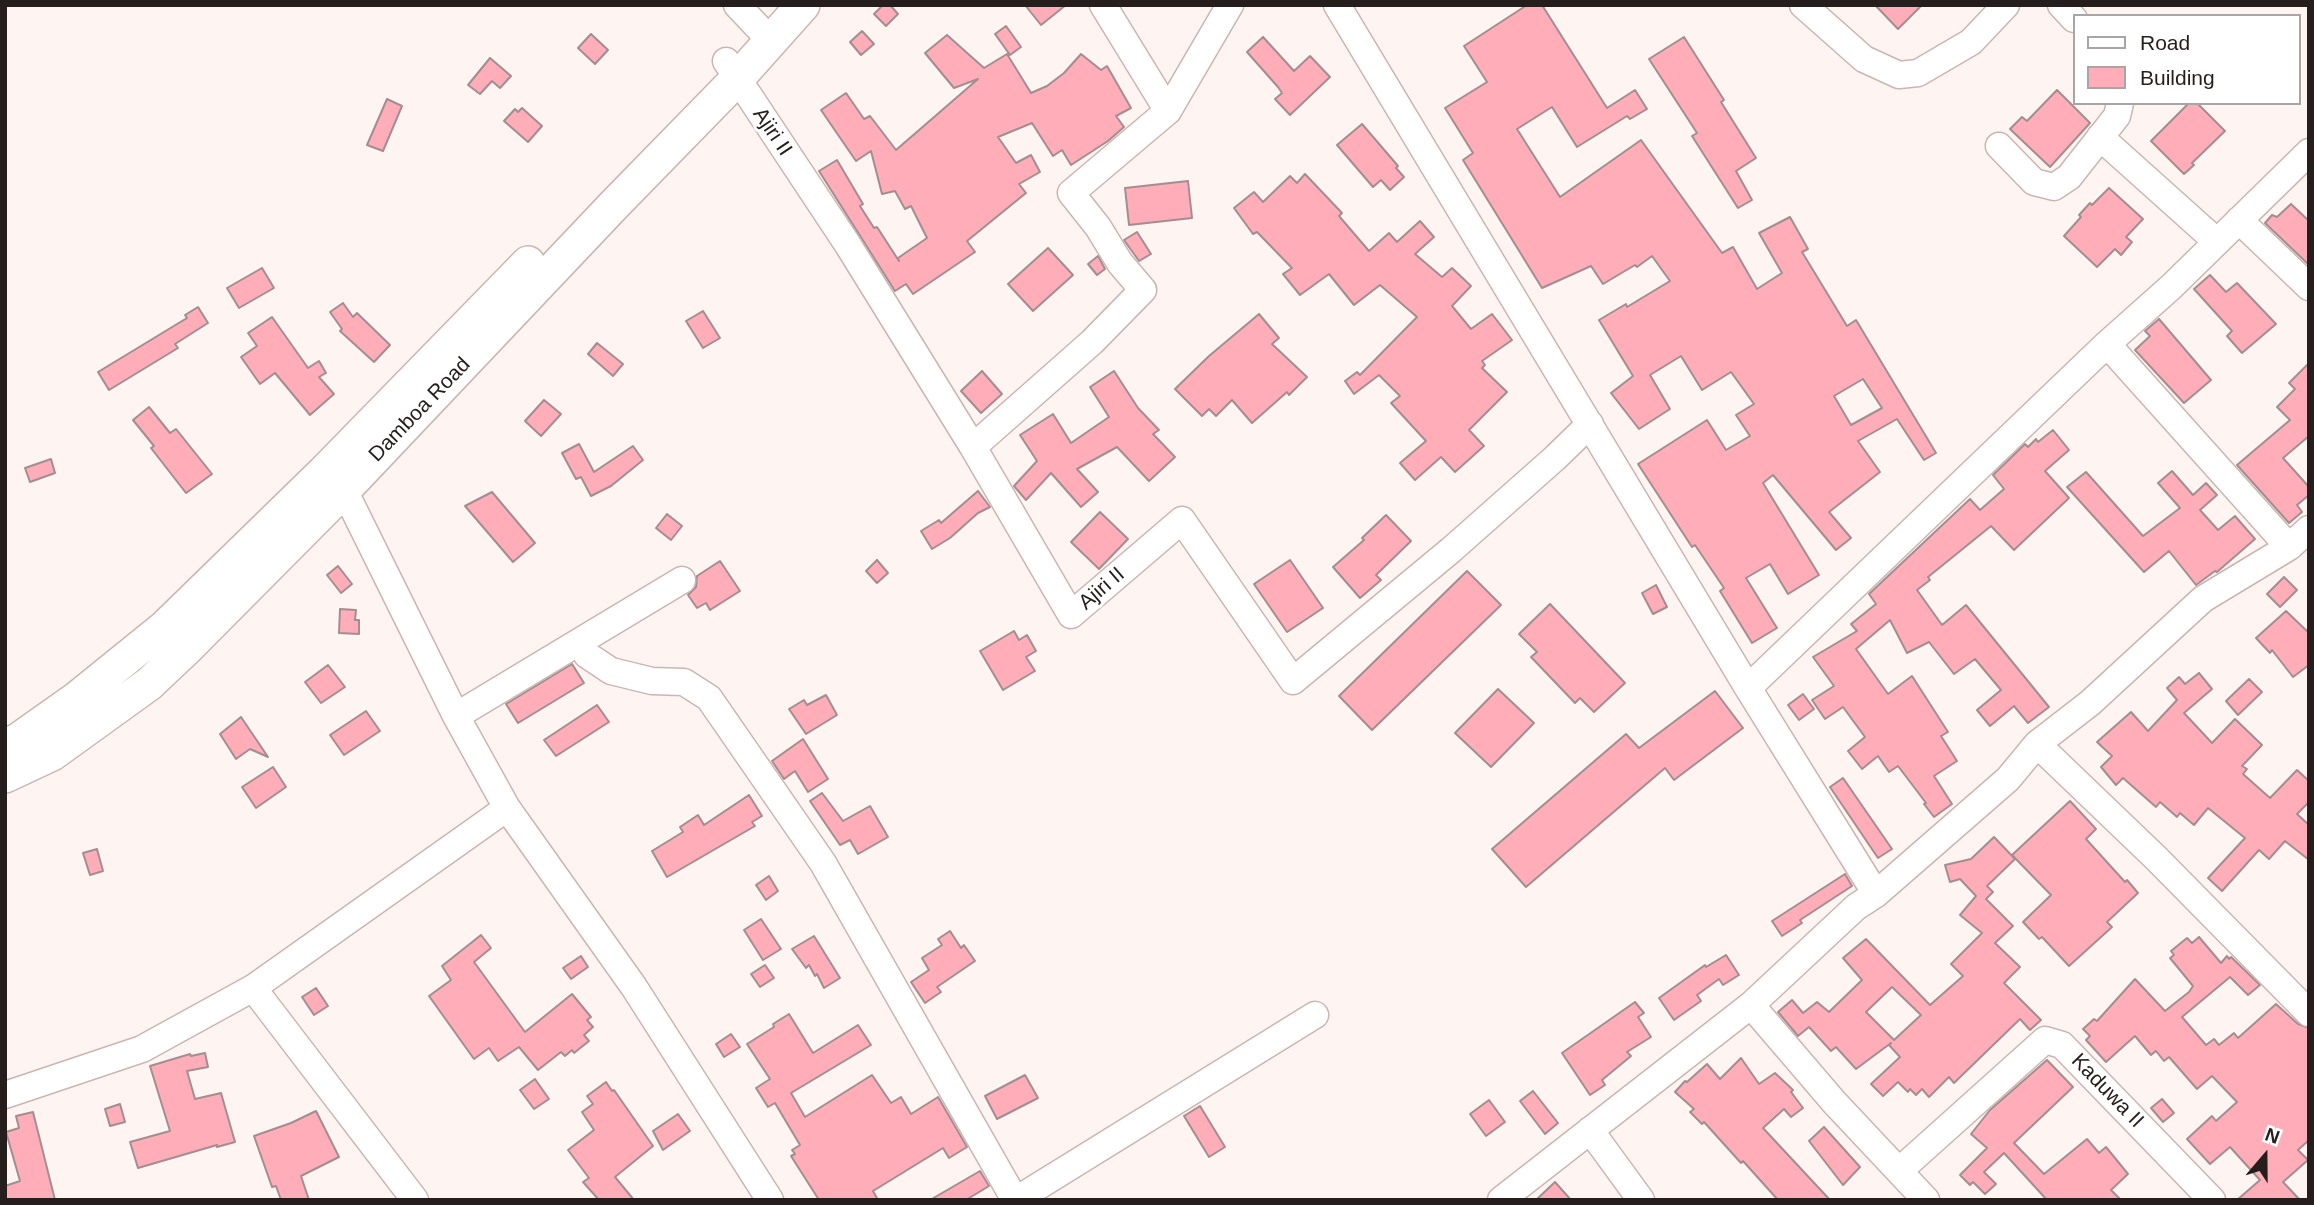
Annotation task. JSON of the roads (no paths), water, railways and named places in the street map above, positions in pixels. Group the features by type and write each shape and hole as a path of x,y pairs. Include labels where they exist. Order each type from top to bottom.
{"main road":[{"name":"Damboa Road","path":"5,776 52,754 149,684 334,481 732,70 761,20 803,5"},
{"name":"Damboa Road","path":"5,746 18,740 76,699 165,627 334,481"}],"street":[{"path":"1103,5 1168,111"},
{"path":"973,447 1093,342 1143,290 1071,193 1168,111 1230,5"},
{"path":"1337,5 1748,688 1877,894"},
{"path":"1803,5 1864,59 1899,75 1918,73 1971,43 2006,5"},
{"name":"Ajiri II","path":"732,70 848,245 973,447 1071,615 1182,520 1293,681 1451,550 1590,424"},
{"path":"1999,146 2034,182 2054,187 2069,177 2117,116 2120,105"},
{"path":"2100,137 2216,241"},
{"path":"1748,688 2107,344 2171,287 2309,152"},
{"path":"2238,220 2309,287"},
{"path":"2107,344 2289,547"},
{"path":"334,481 507,808 634,987 770,1200"},
{"path":"1501,1200 1751,1005 1856,907 1877,894 2008,779 2037,744 2090,703 2203,600 2289,547 2309,529"},
{"path":"456,716 682,580"},
{"path":"579,642 587,655 611,671 652,681 684,682 709,698 823,863 1015,1200 1315,1015"},
{"path":"2037,744 2156,858 2309,1013"},
{"path":"5,1095 142,1049 253,988 507,808"},
{"path":"253,988 415,1200"},
{"path":"1751,1005 1834,1102 1926,1200"},
{"name":"Kaduwa II","path":"1899,1171 2045,1040 2062,1045 2212,1200"},
{"path":"1590,1130 1641,1200"}]}
